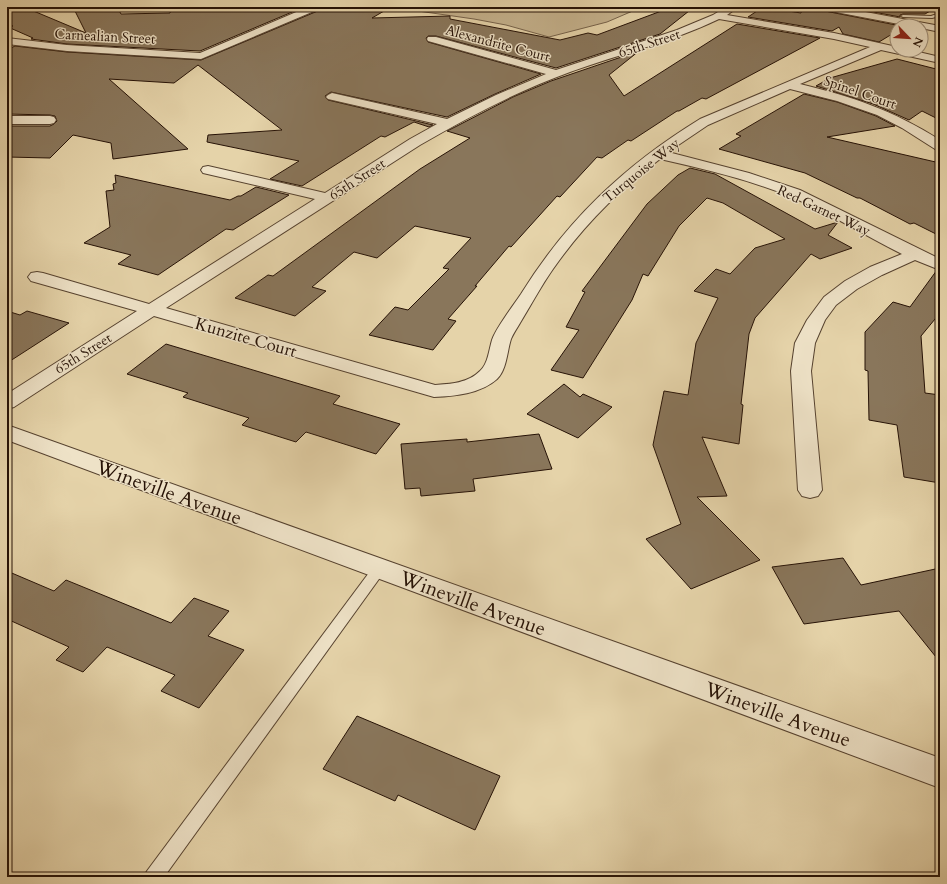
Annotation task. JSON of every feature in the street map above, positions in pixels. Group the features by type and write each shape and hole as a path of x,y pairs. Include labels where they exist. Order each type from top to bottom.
{"street":[{"name":"Carnealian Street","path":"7,41 67,48 201,56 316,7"},
{"name":"65th Street","path":"7,403 415,142 448,123 556,73 687,31 719,16 733,7"},
{"path":"825,7 940,29"},
{"path":"853,7 940,24"},
{"path":"719,16 809,31 940,60"},
{"name":"Alexandrite Court","path":"432,39 556,73"},
{"name":"Turquoise Way","path":"455,390 477,383 490,374 497,358 502,338 546,266 587,216 626,178 704,122 881,46"},
{"name":"Spinel Court","path":"789,85 829,95 873,109 899,121 940,146"},
{"path":"332,96 448,123"},
{"path":"7,120 50,120"},
{"name":"Red Garnet Way","path":"658,154 740,175 795,193 914,255 940,265"},
{"path":"208,170 328,198"},
{"path":"810,490 801,371 806,343 816,320 830,301 851,285 876,271 914,255"},
{"name":"Kunzite Court","path":"37,277 410,384 434,390 455,390"},
{"name":"Wineville Avenue","path":"7,432 940,773"}],"lane":[{"path":"903,16 932,17 940,14"},
{"path":"153,877 379,569"}],"shaded area":[{"path":"642,7 607,22 549,37 506,25 397,8"}],"building":[{"path":"7,7 24,7 86,33 74,9 117,7 121,14 170,13 171,7 304,7 200,51 67,44 31,39 33,38 8,27 13,26 7,24"},
{"path":"322,7 391,7 372,18 450,16 450,19 560,40 588,33 597,35 672,7 694,7 660,34 556,68 436,36 428,36 426,38 428,42 541,74 447,117 331,92 325,96 328,100 433,125 429,127 414,122 385,137 381,136 302,186 270,179 299,161 207,142 208,135 282,130 198,65 174,83 109,79 188,149 113,159 111,143 73,135 50,158 7,157 7,126 50,126 57,121 55,116 50,115 7,114 7,50 15,46 67,52 201,60 320,10"},
{"path":"763,7 801,13 802,7 819,7 825,11 889,24 889,36 879,42 843,34 839,27 832,31 748,17"},
{"path":"847,7 937,7 925,14 903,14 900,15 900,17"},
{"path":"737,24 820,38 706,99 702,98 677,111 631,141 628,140 602,158 597,157 560,197 557,196 511,247 509,246 475,286 477,286 448,319 456,321 433,350 369,335 395,307 408,310 449,269 443,268 471,238 415,226 377,258 354,252 312,287 326,291 295,316 235,298 268,275 273,276 420,169 470,138 447,131 513,97 551,81 639,51 609,75 624,96"},
{"path":"897,59 940,70 940,120 922,111 909,120 873,104 816,86 830,78"},
{"path":"804,94 837,102 876,116 895,126 827,137 940,163 940,236 914,223 910,224 860,198 857,198 805,173 719,149 741,136 736,134"},
{"path":"690,168 715,174 815,229 838,222 828,235 852,248 820,259 811,254 755,318 749,334 741,404 743,405 739,444 702,437 727,496 697,497 760,560 691,589 646,539 681,524 653,445 664,391 688,395 696,343 718,298 694,291 716,269 730,274 755,248 785,239 723,203 707,198 679,226 648,276 643,274 632,300 583,378 551,370 579,330 566,327 585,292 582,291 647,204 678,175"},
{"path":"115,175 230,200 241,196 256,187 289,195 233,230 226,229 158,275 118,264 131,255 84,243 110,227 106,191 114,190 113,184 116,183"},
{"path":"937,270 940,271 940,313 921,336 925,393 940,395 940,483 904,477 897,425 869,420 868,371 865,370 865,332 893,302 910,307"},
{"path":"7,311 20,315 27,311 69,323 7,363"},
{"path":"166,344 340,396 333,404 400,424 376,454 306,432 296,442 242,425 249,418 183,397 188,393 127,374"},
{"path":"564,384 580,397 583,394 612,407 578,438 527,414"},
{"path":"539,434 552,469 473,479 475,491 421,496 420,488 405,489 401,444 467,439 467,442"},
{"path":"843,558 861,585 940,568 940,662 899,611 804,624 772,567"},
{"path":"7,571 54,591 66,580 171,623 194,598 229,611 208,636 244,650 199,708 161,691 175,675 107,647 83,672 56,660 69,647 7,619"},
{"path":"357,716 500,776 475,830 398,795 395,801 323,769"}]}
